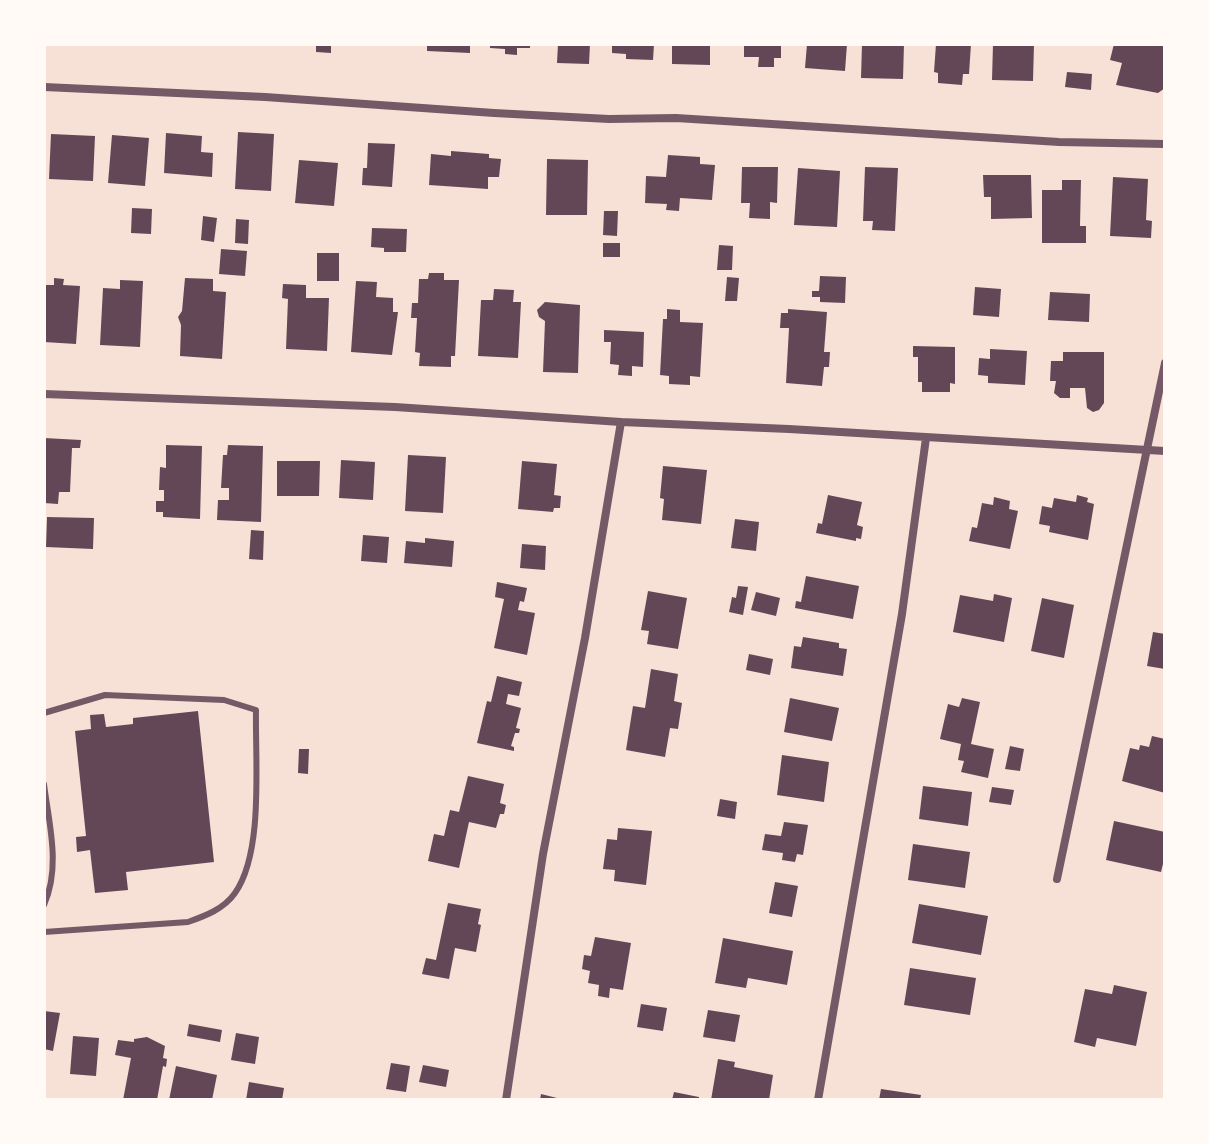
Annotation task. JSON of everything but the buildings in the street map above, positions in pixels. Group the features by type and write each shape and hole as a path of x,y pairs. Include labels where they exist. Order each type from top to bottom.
{"street":[{"path":"44,87 265,97 609,119 676,118 1059,142 1165,144"},
{"path":"1057,879 1165,363"},
{"path":"44,394 395,407 1165,451"},
{"path":"506,1100 543,854 585,638 621,422"},
{"path":"818,1100 902,614 926,438"}],"lane":[{"path":"44,713 105,695 224,700 256,710 254,828 249,868 234,896 211,914 188,922 44,932"},
{"path":"44,784 54,862 50,893 44,905"}]}
